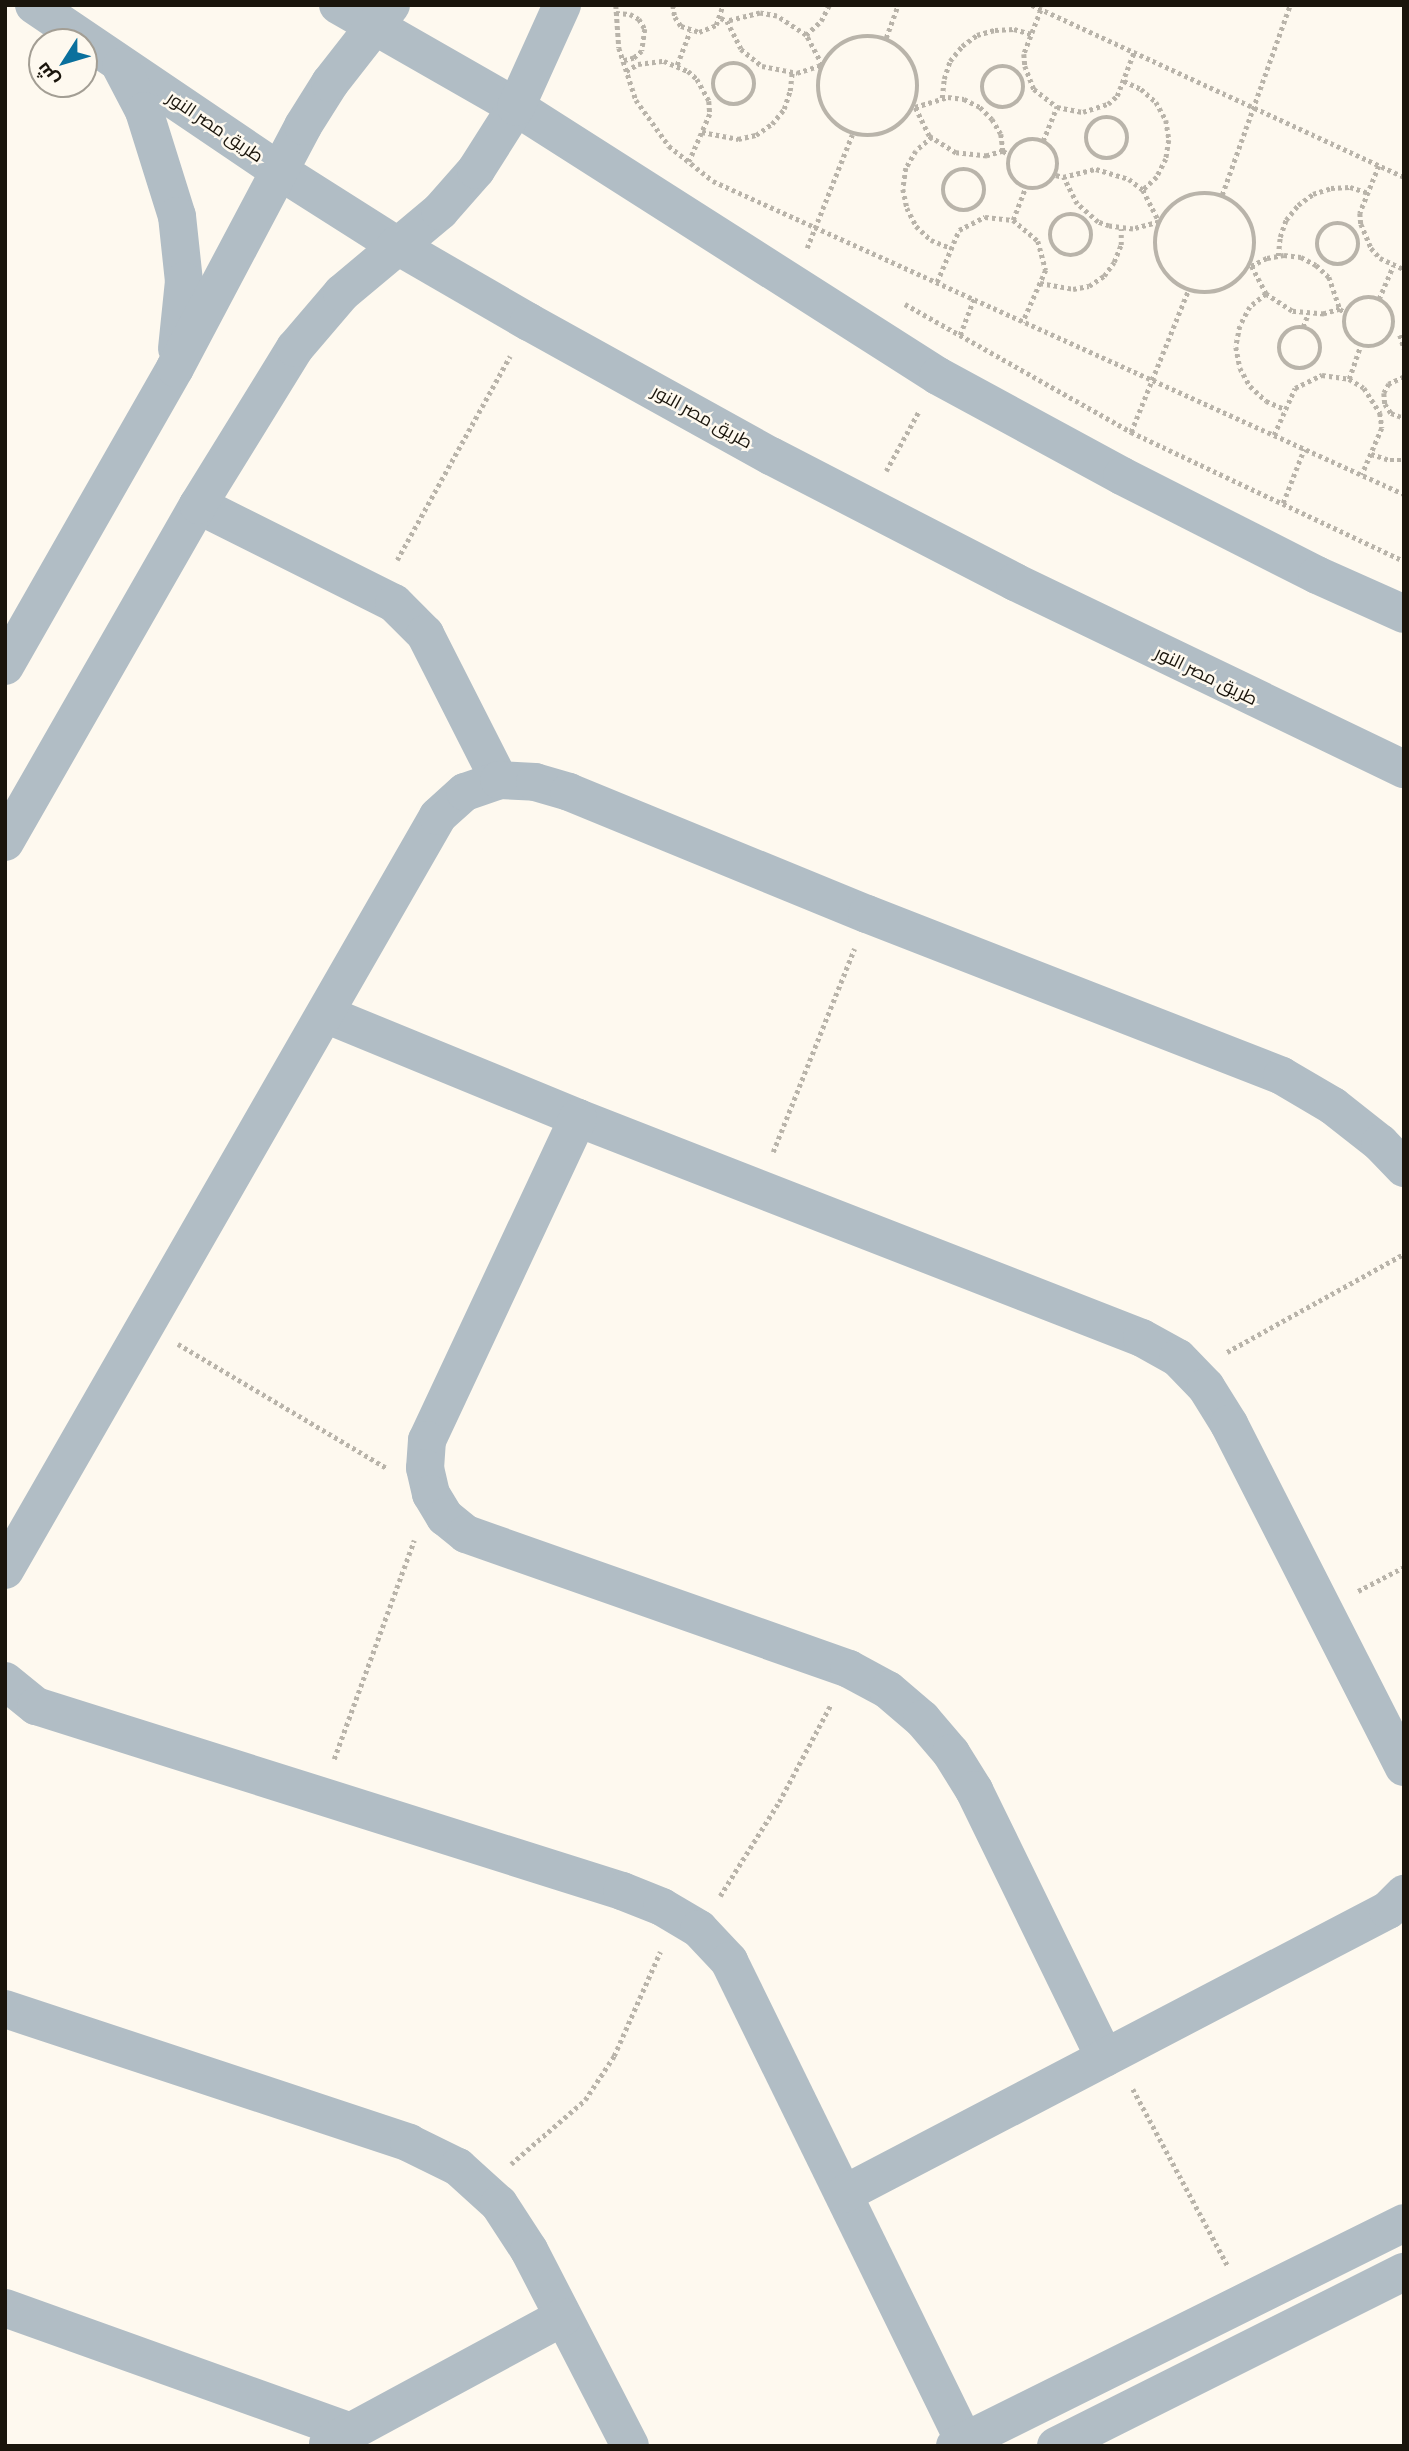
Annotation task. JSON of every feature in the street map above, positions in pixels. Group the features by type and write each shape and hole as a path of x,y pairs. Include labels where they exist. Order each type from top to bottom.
{"street":[{"name":"طريق مصر النور","path":"34,5 281,172 396,245 529,322 867,505 1040,595 1404,769"},
{"path":"338,5 383,17 516,107 938,376 1134,482 1317,575 1404,614"},
{"path":"5,842 198,505 295,348 342,293 396,245 440,211 476,170 516,107 562,5"},
{"path":"5,666 175,368 303,126 330,83 383,17"},
{"path":"119,62 144,111 177,216 184,281 175,368"},
{"path":"198,505 394,603 425,634 499,780"},
{"path":"5,1570 438,816 465,792 499,780 535,782 569,792 867,914 1282,1076 1334,1106 1380,1143 1404,1168"},
{"path":"325,1014 578,1118 1142,1338 1178,1358 1206,1387 1229,1424 1404,1767"},
{"path":"578,1118 427,1440 425,1468 430,1494 445,1517 466,1534 849,1669 888,1690 922,1719 951,1753 974,1790 1109,2056"},
{"path":"5,1681 36,1706 622,1891 688,1923 729,1961 844,2194 959,2443 1404,2222"},
{"path":"844,2194 1388,1910 1404,1894"},
{"path":"5,2009 409,2143 458,2167 499,2204 529,2250 630,2446"},
{"path":"1056,2446 1404,2272"},
{"path":"5,2308 338,2439 564,2317"}],"path":[{"path":"616,5 623,61 636,100 668,146 744,203"},
{"path":"673,5 675,18 690,31 708,30 721,18 723,5"},
{"path":"761,13 767,5"},
{"path":"806,35 821,21 829,5"},
{"path":"886,38 898,5"},
{"path":"1032,5 1404,177"},
{"path":"1222,195 1290,5"},
{"path":"1042,9 1024,54 1025,78 1024,91 1020,100 1010,107 1000,108 989,103 983,94 982,83 987,73 995,67 1007,66 1017,70 1025,78 1034,89 1057,107 1083,112 1097,109 1117,96 1134,52"},
{"path":"616,13 629,14 639,19 645,29 642,51 634,58 623,61"},
{"path":"721,18 727,21 761,13 778,16 806,35 822,65"},
{"path":"727,21 732,36 751,60 773,70 792,73 822,65"},
{"path":"942,98 950,61 969,41 995,30 1014,29 1032,34"},
{"path":"677,65 690,31"},
{"path":"867,36 886,38 898,45 915,67 919,94 915,107 895,130 866,137 852,135 837,127 826,114 819,98 818,81 822,65 833,50 849,39 867,36"},
{"path":"634,58 638,64"},
{"path":"748,67 728,63 720,68 713,86 716,95 724,102 734,105 744,102 755,86 748,67 751,60"},
{"path":"626,71 638,64 664,61 677,65 697,79 709,101 710,114 690,162"},
{"path":"702,132 728,139 755,135 772,124 783,109 790,91 792,73"},
{"path":"1124,81 1141,89 1156,102 1166,120 1169,140 1166,159 1157,177 1143,190"},
{"path":"709,101 716,95"},
{"path":"915,107 942,98 964,99 980,107 992,119 1000,134 1003,150 1009,155"},
{"path":"915,107 932,137 956,153 971,157 1003,150"},
{"path":"1043,141 1057,107"},
{"path":"992,119 1000,108"},
{"path":"1097,109 1100,118"},
{"path":"1111,117 1127,130 1128,141 1123,152 1114,157 1104,158 1094,154 1087,145 1086,134 1091,124 1100,118 1111,117"},
{"path":"806,248 852,135"},
{"path":"932,137 916,151 906,169 904,189 907,208 924,233 951,248"},
{"path":"1023,140 1043,141 1057,155 1056,175 1043,188 1025,188 1010,174 1009,155 1023,140"},
{"path":"967,169 971,157"},
{"path":"1096,169 1104,158"},
{"path":"1379,166 1360,213 1361,236 1354,258 1345,264 1334,265 1324,260 1318,252 1317,240 1322,230 1330,224 1342,223 1361,236 1380,258 1404,269"},
{"path":"967,169 977,174 984,183 985,194 980,204 971,210 960,211 950,206 944,197 943,186 947,176 956,170 967,169"},
{"path":"1056,175 1063,177 1096,169 1129,179 1143,190 1159,222"},
{"path":"1063,177 1072,198 1086,217 1092,237 1088,247 1070,256 1060,254 1049,237 1056,219 1065,214 1086,217 1121,229 1159,222"},
{"path":"713,181 1404,494"},
{"path":"1278,256 1280,237 1286,220 1298,205 1313,194 1350,187 1368,192"},
{"path":"1013,220 1025,188"},
{"path":"1339,309 1324,314 1292,311 1266,294 1251,266 1255,245 1252,224 1245,211 1222,195 1203,192 1185,195 1170,206 1159,222 1154,238 1162,270 1188,291 1203,293 1231,287 1251,266 1278,256 1301,257 1316,265 1329,277 1339,309 1346,313"},
{"path":"971,210 971,222"},
{"path":"937,282 959,229 985,217 1013,220 1031,233 1043,251 1046,270 1023,321"},
{"path":"1040,284 1073,289 1089,286 1104,276 1121,245 1121,229"},
{"path":"796,241 818,255"},
{"path":"1043,251 1053,246"},
{"path":"1329,277 1334,265"},
{"path":"1379,299 1393,266"},
{"path":"1131,432 1188,291"},
{"path":"1266,294 1250,307 1240,326 1236,347 1240,368 1250,386 1266,401 1285,409"},
{"path":"960,335 974,299"},
{"path":"1359,299 1379,299 1393,314 1392,333 1379,346 1360,346 1346,332 1346,313 1359,299"},
{"path":"901,302 1131,432 1404,561"},
{"path":"1303,327 1308,314"},
{"path":"378,594 529,322"},
{"path":"1303,327 1313,332 1320,341 1321,352 1316,362 1307,368 1296,369 1286,365 1279,356 1279,345 1283,335 1292,328 1303,327"},
{"path":"1392,333 1402,334 1404,348"},
{"path":"1349,379 1360,346"},
{"path":"1307,368 1307,380"},
{"path":"1274,435 1294,388 1322,375 1349,379 1364,388 1377,407 1382,428 1362,475"},
{"path":"867,505 938,376"},
{"path":"1404,377 1389,384 1384,393 1385,404 1391,413 1404,418"},
{"path":"1377,407 1385,404"},
{"path":"1283,503 1304,449"},
{"path":"1371,454 1390,460 1404,460"},
{"path":"759,1189 867,914"},
{"path":"1192,1372 1404,1254"},
{"path":"146,1325 430,1494 321,1796"},
{"path":"1323,1609 1404,1567"},
{"path":"483,2188 585,2100 614,2056 688,1923 779,1802 849,1669"},
{"path":"1109,2056 1247,2300"}]}
